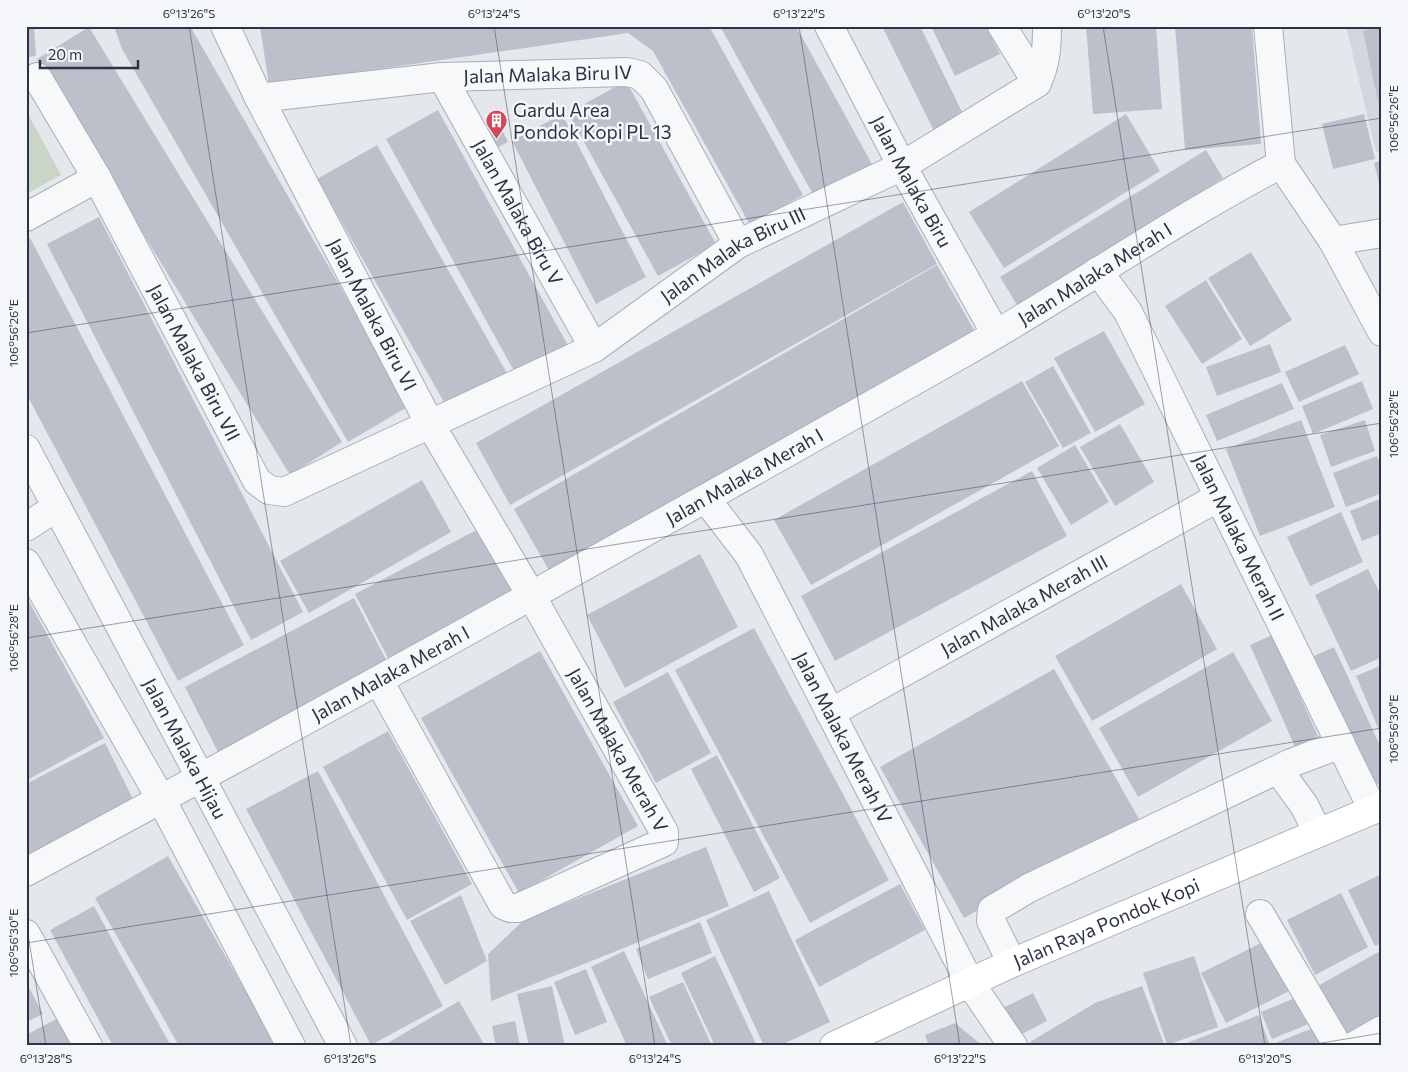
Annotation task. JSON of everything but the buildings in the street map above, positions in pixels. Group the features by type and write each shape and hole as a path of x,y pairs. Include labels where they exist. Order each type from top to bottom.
{"main road":[{"name":"Jalan Raya Pondok Kopi","path":"834,1046 1012,963 1377,808"}],"street":[{"name":"Jalan Malaka Biru VI","path":"225,26 259,98 430,424 531,595"},
{"name":"Jalan Malaka Biru","path":"829,26 902,166 996,334"},
{"path":"1002,26 1037,83"},
{"path":"1037,83 1045,67 1048,50 1047,26"},
{"path":"1268,26 1281,164 1333,241 1382,332"},
{"name":"Jalan Malaka Biru IV","path":"259,98 442,77 627,72 640,75 654,88 738,244"},
{"name":"Jalan Malaka Biru VII","path":"38,77 97,178 257,481 269,490 284,492 430,424"},
{"name":"Jalan Malaka Biru V","path":"442,77 594,348"},
{"name":"Jalan Malaka Biru III","path":"430,424 594,348 738,244 902,166 1037,83"},
{"name":"Jalan Malaka Merah I","path":"26,872 379,681 706,499 996,334 1098,271 1281,164"},
{"path":"26,217 97,178"},
{"path":"1333,241 1382,233"},
{"name":"Jalan Malaka Merah II","path":"1098,271 1128,312 1340,744 1377,808"},
{"name":"Jalan Malaka Hijau","path":"26,449 343,1046"},
{"name":"Jalan Malaka Merah III","path":"830,713 1219,497"},
{"name":"Jalan Malaka Merah IV","path":"706,499 749,555 970,983 1013,1046"},
{"path":"26,527 57,507"},
{"path":"26,563 161,799 291,1046"},
{"name":"Jalan Malaka Merah V","path":"379,681 503,905 510,908 518,908 661,845 664,842 664,832 531,595"},
{"path":"1012,963 991,921 992,910 1029,888 1279,771 1291,763 1340,744"},
{"path":"1279,771 1304,805 1318,833"},
{"path":"1260,914 1338,1046"},
{"path":"26,934 88,1046"},
{"path":"1354,1046 1382,1030"}],"shaded area":[{"path":"1346,26 1382,26 1382,151 1376,152"}],"green space":[{"path":"26,110 61,175 26,194"}],"place":[{"name":"Gardu Area Pondok Kopi PL 13","path":"497,140"}]}
